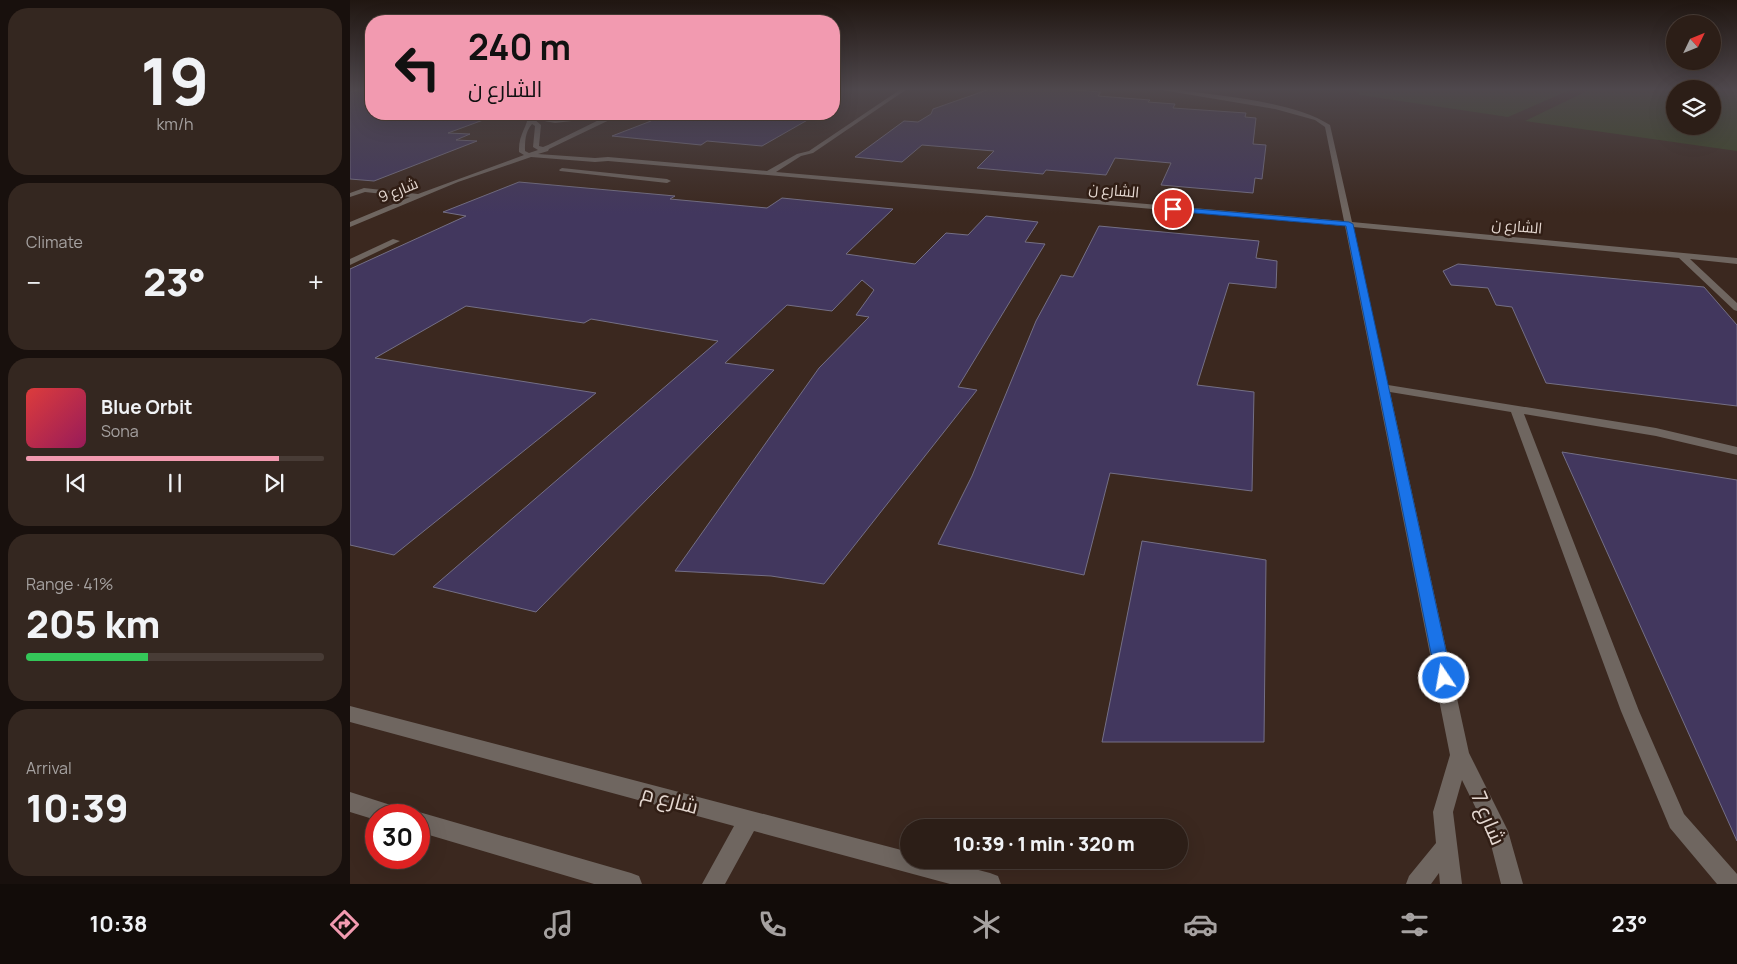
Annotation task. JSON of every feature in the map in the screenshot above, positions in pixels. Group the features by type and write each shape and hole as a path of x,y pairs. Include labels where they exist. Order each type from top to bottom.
{"street":[{"path":"525,153 526,130"},
{"path":"538,130 539,148"},
{"name":"شارع 9","path":"350,224 456,181 474,176 580,130"},
{"path":"767,174 811,152 843,130"},
{"name":"شارع 7","path":"1329,130 1460,755 1498,831 1512,884"},
{"name":"الشارع ن","path":"539,148 608,159 782,176 1349,224 1737,261"},
{"path":"782,176 809,156 811,152"},
{"name":"الشارع ن","path":"525,153 595,160 608,159"},
{"path":"614,175 642,162"},
{"path":"562,170 667,181"},
{"path":"350,195 364,190 418,197"},
{"path":"350,262 396,242"},
{"path":"1682,255 1737,308"},
{"path":"1383,388 1656,432 1737,451"},
{"path":"1516,409 1630,710 1677,821 1731,884"},
{"name":"شارع م","path":"350,714 990,884"},
{"name":"شارع 7","path":"1451,884 1443,812 1460,755"},
{"path":"350,802 365,807"},
{"path":"713,884 749,820"},
{"path":"430,825 631,884"},
{"path":"1417,884 1446,847"}],"green space":[{"path":"1590,130 1666,130 1666,135 1721,135 1721,130 1737,130 1737,151"}],"building":[{"path":"350,130 455,130 448,133 470,134 456,140 477,141 374,181 350,179"},
{"path":"627,130 790,130 762,146 707,141 701,145 612,136"},
{"path":"891,130 1255,130 1253,144 1266,145 1262,179 1255,178 1253,193 1161,185 1171,163 1115,158 1106,175 1046,170 1043,174 977,168 994,151 922,145 902,162 855,157"},
{"path":"519,182 675,196 670,199 767,208 782,198 893,209 846,254 915,264 946,233 968,235 986,216 1038,222 1025,242 1045,244 958,387 977,390 824,584 771,576 675,571 819,368 869,317 856,315 874,290 862,280 832,311 787,305 725,363 774,370 536,612 433,587 718,341 591,319 584,323 466,306 375,358 596,393 394,555 350,545 350,269 466,216 443,212"},
{"path":"1099,226 1259,241 1256,258 1277,261 1276,288 1229,283 1197,385 1254,392 1252,491 1110,473 1084,575 938,544 972,476 1036,321 1061,275 1073,277"},
{"path":"1458,264 1704,287 1737,325 1737,406 1546,383 1512,307 1496,305 1488,288 1451,285 1443,271"},
{"path":"1562,452 1737,480 1737,841"},
{"path":"1142,541 1266,560 1264,742 1102,742"}],"route":[{"path":"1173,209 1349,224 1444,678"}]}
